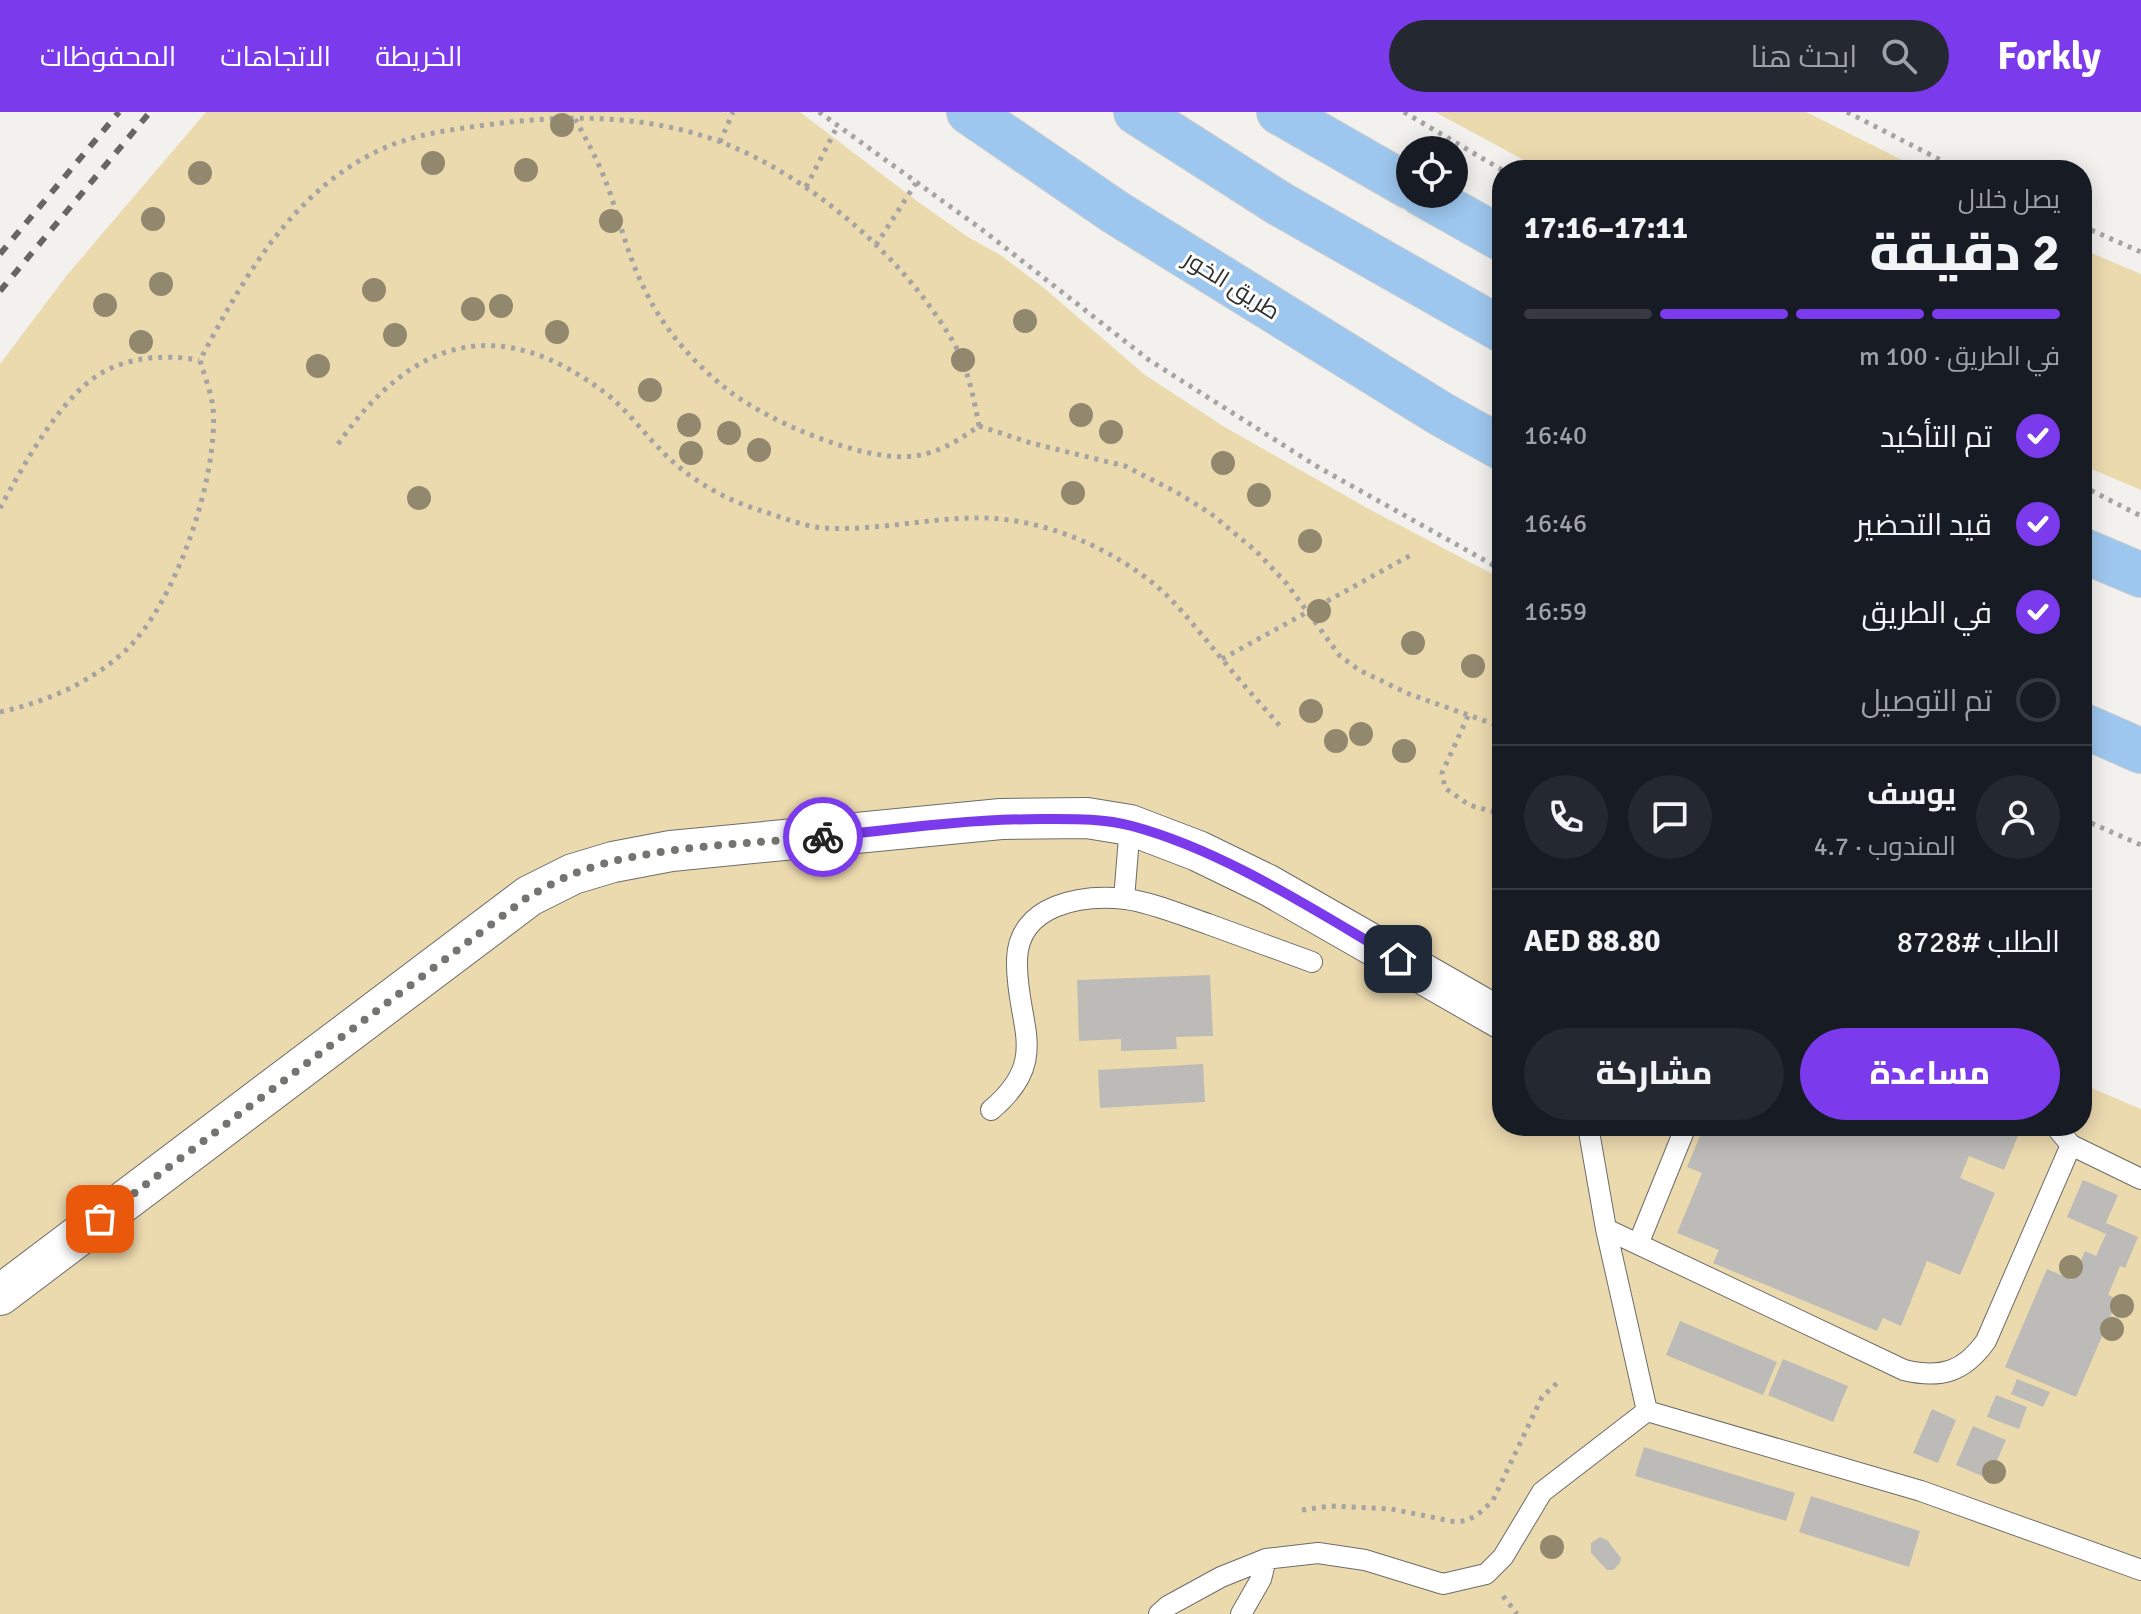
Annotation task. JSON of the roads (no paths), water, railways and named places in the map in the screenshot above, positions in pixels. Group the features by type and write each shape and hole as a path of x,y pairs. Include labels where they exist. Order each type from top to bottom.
{"highway":[{"name":"طريق الخور","path":"969,112 1115,212 1492,442"},
{"path":"1136,112 1280,204 1492,324"},
{"path":"1279,112 1396,179"},
{"path":"1447,208 1492,233"},
{"path":"2092,554 2141,575"},
{"path":"2092,729 2141,751"}],"street":[{"path":"0,1295 529,896 573,874 613,862 671,851 1001,819 1087,818 1130,825 1198,851 1268,885 1492,1013"}],"lane":[{"path":"1124,899 1130,825"},
{"path":"991,1110 1011,1093 1024,1070 1029,1043 1020,1000 1017,958 1020,941 1030,921 1047,909 1079,899 1124,899 1175,912 1312,962"},
{"path":"1590,1136 1606,1229 1647,1411"},
{"path":"1639,1242 1682,1136"},
{"path":"2063,1136 2071,1145 2141,1179"},
{"path":"1606,1229 1904,1370 1924,1375 1941,1374 1961,1367 1976,1356 1986,1341 2071,1145"},
{"path":"1159,1614 1221,1577 1266,1559 1318,1553 1365,1560 1443,1584 1486,1574 1503,1557 1542,1492 1647,1411"},
{"path":"1647,1411 1921,1491 2141,1570"},
{"path":"1241,1614 1261,1579 1266,1559"}],"railway":[{"path":"0,254 119,112"},
{"path":"0,291 150,112"}]}
